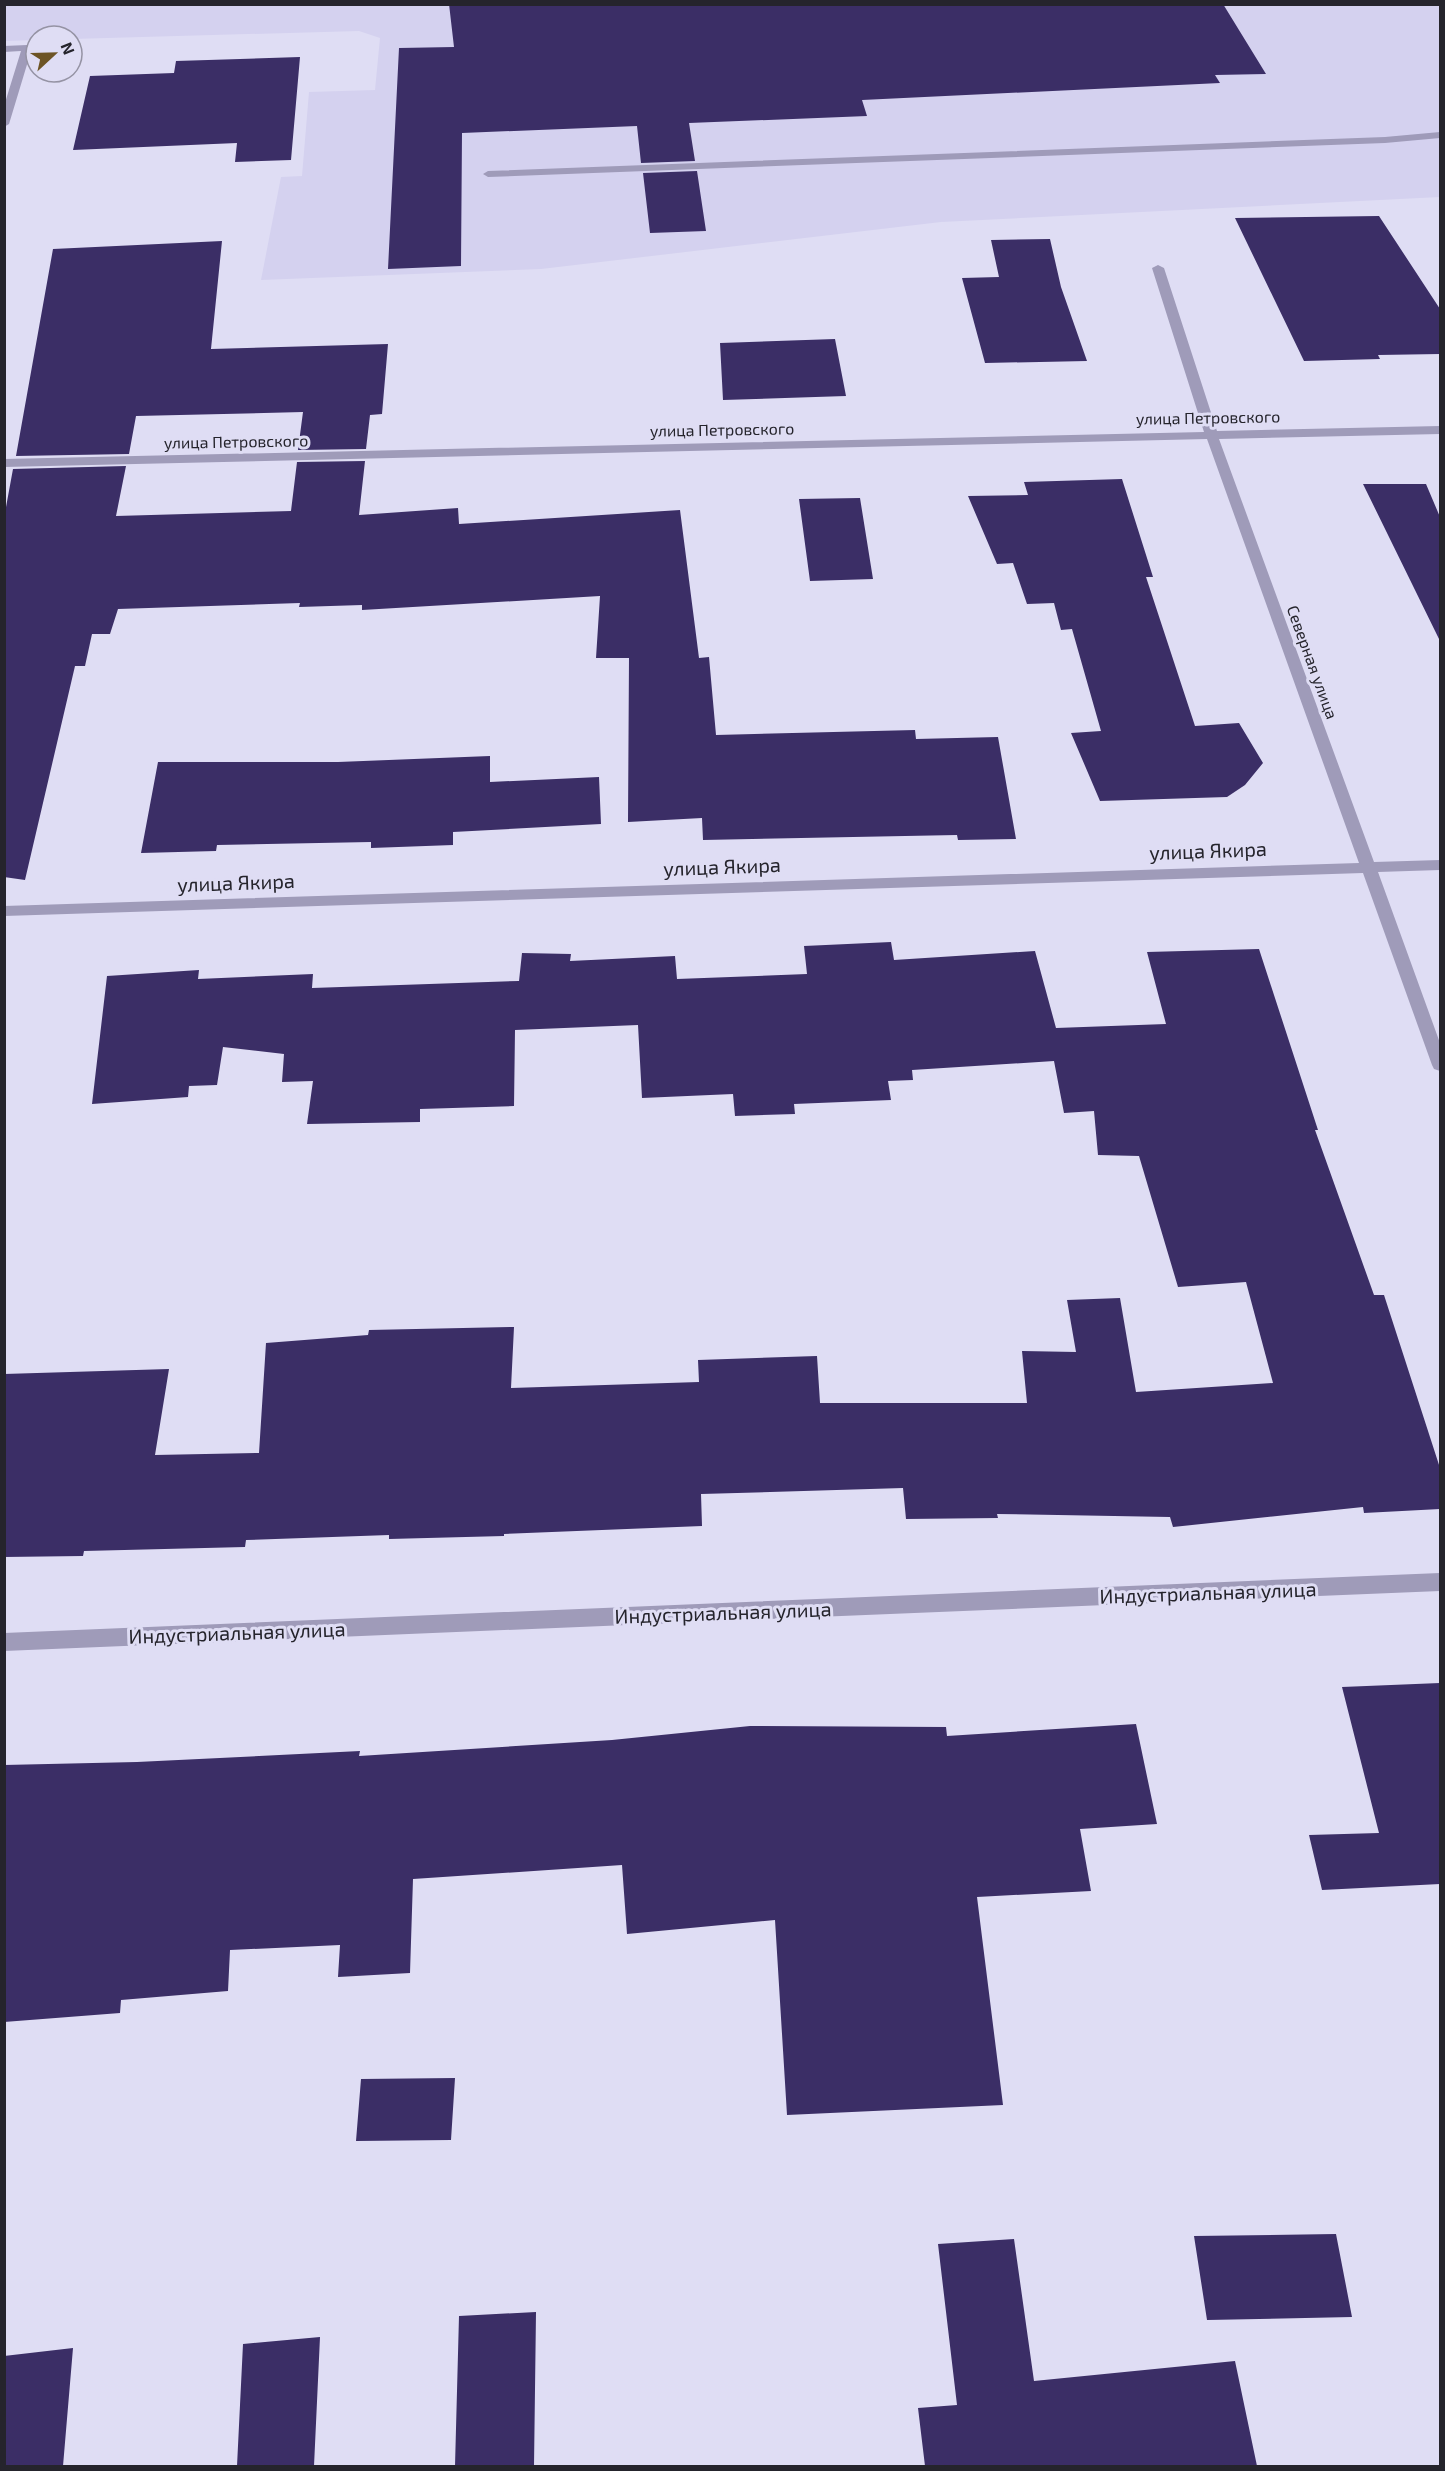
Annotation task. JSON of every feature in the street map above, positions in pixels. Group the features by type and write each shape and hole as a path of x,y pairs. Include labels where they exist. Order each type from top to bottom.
{"street":[{"path":"4,48 27,48 4,124"},
{"path":"488,174 1385,140 1440,135"},
{"name":"Северная улица","path":"1158,268 1211,433 1440,1065"},
{"name":"улица Петровского","path":"4,463 1211,433 1440,430"},
{"name":"улица Якира","path":"4,911 1440,865"},
{"name":"Индустриальная улица","path":"4,1642 1440,1582"}],"shaded area":[{"path":"4,5 1440,5 1440,197 941,222 541,269 261,280 281,177 302,176 309,92 375,90 380,38 359,31 84,39 84,24 24,24 24,40 5,41"}],"building":[{"path":"449,4 1223,4 1266,74 1215,75 1220,83 862,100 867,116 689,123 695,161 641,163 637,126 462,133 461,266 388,269 399,48 454,47"},
{"path":"300,57 291,160 235,162 237,143 73,150 90,76 174,73 176,61"},
{"path":"697,171 706,231 650,233 643,173"},
{"path":"1379,216 1440,309 1440,354 1378,355 1380,359 1304,361 1235,218"},
{"path":"1050,239 1061,287 1087,361 985,363 962,278 999,277 991,240"},
{"path":"222,241 211,349 388,344 382,414 370,415 366,449 298,450 303,412 136,416 129,454 16,456 53,249"},
{"path":"835,339 846,396 723,400 720,343"},
{"path":"365,461 359,515 458,508 459,524 680,510 699,658 709,657 716,735 915,730 916,739 998,737 1016,839 958,840 957,835 703,840 702,818 628,822 629,658 596,658 600,596 362,610 362,605 299,607 300,603 118,609 110,634 92,634 85,666 75,666 25,880 4,877 4,518 13,469 126,466 116,516 291,511 297,462"},
{"path":"1122,479 1153,577 1146,577 1195,726 1239,723 1263,763 1245,785 1227,797 1100,801 1071,733 1101,731 1072,629 1061,630 1054,603 1027,604 1013,563 997,564 968,496 1028,495 1024,482"},
{"path":"1363,484 1426,484 1440,517 1440,641"},
{"path":"860,498 873,579 810,581 799,499"},
{"path":"490,756 490,782 599,777 601,824 453,832 453,845 371,848 371,842 217,845 216,851 141,853 158,762 338,762"},
{"path":"891,942 894,960 1035,951 1056,1028 1166,1024 1147,952 1259,949 1318,1130 1315,1130 1374,1295 1384,1295 1440,1468 1440,1509 1364,1513 1363,1507 1173,1527 1170,1517 997,1514 998,1518 906,1519 903,1488 701,1494 702,1526 504,1534 504,1536 389,1539 389,1535 246,1540 245,1547 84,1551 83,1556 4,1557 4,1374 169,1369 155,1455 259,1453 266,1343 368,1335 369,1330 514,1327 511,1388 699,1382 698,1360 817,1356 820,1403 1027,1403 1022,1351 1076,1352 1067,1300 1120,1298 1136,1392 1273,1383 1246,1282 1178,1287 1139,1156 1098,1155 1094,1111 1064,1113 1054,1061 912,1070 913,1080 888,1081 891,1100 794,1104 795,1114 735,1116 733,1094 642,1098 638,1025 515,1030 514,1106 420,1109 420,1122 307,1124 313,1081 282,1082 284,1054 223,1047 217,1085 189,1086 188,1097 92,1104 107,976 199,970 198,979 313,974 312,988 519,981 522,953 571,954 570,961 675,956 677,979 807,974 804,946"},
{"path":"1440,1683 1440,1884 1322,1890 1309,1835 1379,1833 1342,1687"},
{"path":"1136,1724 1157,1824 1080,1829 1091,1891 977,1897 1003,2105 787,2115 775,1920 627,1934 622,1865 413,1879 410,1973 338,1977 340,1945 230,1950 228,1991 121,2000 120,2013 4,2022 4,1765 137,1762 360,1751 359,1756 612,1740 750,1726 946,1727 947,1736"},
{"path":"455,2078 451,2140 356,2141 361,2079"},
{"path":"1336,2234 1352,2317 1207,2320 1194,2236"},
{"path":"1014,2239 1034,2381 1235,2361 1257,2466 925,2466 918,2408 957,2405 938,2244"},
{"path":"536,2312 534,2466 455,2466 459,2316"},
{"path":"320,2337 314,2466 237,2466 243,2344"},
{"path":"73,2348 63,2466 4,2466 4,2356"}]}
